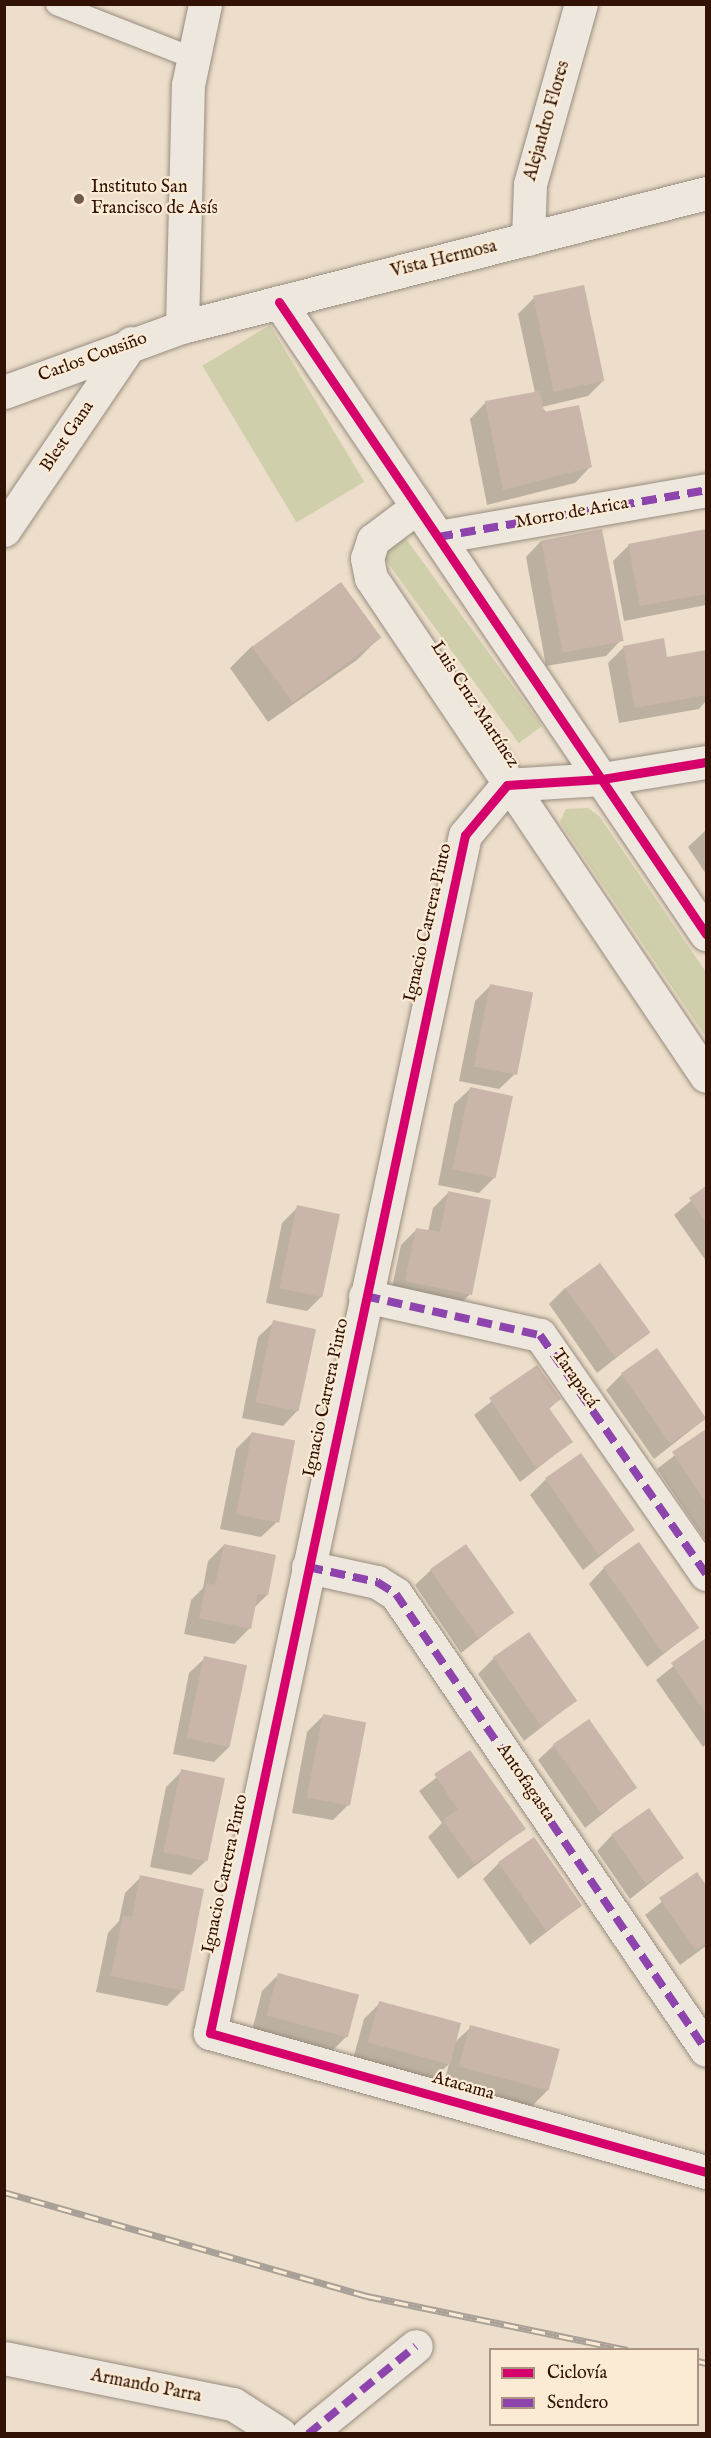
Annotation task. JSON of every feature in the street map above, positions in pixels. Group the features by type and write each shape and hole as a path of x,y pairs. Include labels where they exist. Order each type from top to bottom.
{"street":[{"path":"182,327 191,57 205,4"},
{"name":"Alejandro Flores","path":"528,239 530,184 581,4"},
{"name":"Vista Hermosa","path":"182,327 528,239 700,191"},
{"path":"279,302 706,934"},
{"name":"Carlos Cousiño","path":"4,392 130,343 182,327"},
{"name":"Blest Gana","path":"4,530 130,343"},
{"name":"Morro de Arica","path":"438,537 706,490"},
{"name":"Luis Cruz Martínez","path":"417,507 373,540 368,568 507,785 706,1076"},
{"path":"507,785 602,779 706,762"},
{"name":"Ignacio Carrera Pinto","path":"210,2033 459,855 473,821 507,785"},
{"name":"Tarapacá","path":"365,1296 540,1335 706,1574"},
{"name":"Antofagasta","path":"308,1567 371,1580 396,1594 706,2050"},
{"name":"Atacama","path":"210,2033 706,2172"},
{"path":"308,2433 416,2346"},
{"name":"Armando Parra","path":"4,2358 233,2404 280,2433"}],"lane":[{"path":"56,4 191,57"}],"green space":[{"path":"270,325 364,482 297,523 202,366"},
{"path":"404,536 542,726 519,743 381,553"},
{"path":"588,808 599,816 706,972 706,1037 560,822 566,809"}],"building":[{"path":"584,285 604,381 554,392 533,296"},
{"path":"540,391 544,412 579,405 592,467 503,490 485,401"},
{"path":"602,529 624,641 563,653 541,541"},
{"path":"706,529 706,594 640,606 628,544"},
{"path":"341,582 382,638 293,702 252,647"},
{"path":"664,638 667,657 706,650 706,695 635,708 623,646"},
{"path":"490,984 533,992 517,1075 474,1066"},
{"path":"470,1087 513,1096 496,1178 453,1169"},
{"path":"706,1186 706,1223 689,1198"},
{"path":"448,1191 491,1200 472,1295 405,1281 416,1228 440,1232"},
{"path":"297,1205 340,1214 322,1297 279,1288"},
{"path":"600,1263 651,1333 616,1358 565,1288"},
{"path":"273,1320 316,1329 299,1411 256,1402"},
{"path":"657,1348 706,1418 670,1444 621,1373"},
{"path":"537,1365 561,1399 549,1408 573,1442 536,1468 489,1398"},
{"path":"706,1429 706,1503 672,1452"},
{"path":"252,1432 295,1440 279,1523 236,1514"},
{"path":"581,1453 635,1530 599,1555 545,1478"},
{"path":"639,1542 699,1628 663,1653 603,1567"},
{"path":"224,1544 276,1555 268,1595 258,1594 251,1629 199,1618 206,1583 215,1585"},
{"path":"466,1544 514,1613 478,1638 430,1569"},
{"path":"529,1632 577,1701 541,1726 493,1657"},
{"path":"706,1638 706,1713 671,1663"},
{"path":"204,1656 247,1665 230,1747 187,1738"},
{"path":"323,1714 366,1722 350,1806 307,1797"},
{"path":"589,1719 637,1788 601,1813 553,1744"},
{"path":"470,1750 526,1829 474,1864 443,1820 458,1809 434,1774"},
{"path":"181,1769 225,1778 207,1861 163,1852"},
{"path":"649,1808 684,1858 646,1884 611,1834"},
{"path":"534,1837 582,1906 546,1931 498,1862"},
{"path":"697,1872 706,1885 706,1943 696,1950 659,1898"},
{"path":"140,1875 204,1889 184,1991 111,1976 123,1915 132,1917"},
{"path":"278,1973 359,1995 348,2037 267,2016"},
{"path":"379,2001 461,2023 450,2065 368,2043"},
{"path":"470,2025 560,2049 549,2091 459,2067"}],"railway":[{"path":"4,2192 367,2296 617,2348"},
{"path":"699,2361 706,2363"}],"marked path":[{"path":"438,537 706,490"},
{"path":"365,1296 540,1335 706,1574"},
{"path":"308,1567 377,1582 396,1594 706,2050"},
{"path":"308,2434 416,2346"}],"cycle path":[{"path":"279,302 706,934"},
{"path":"706,762 602,779 507,785 465,835 210,2033 706,2172"}],"place":[{"name":"Instituto San Francisco de Asís","path":"79,199"}]}
